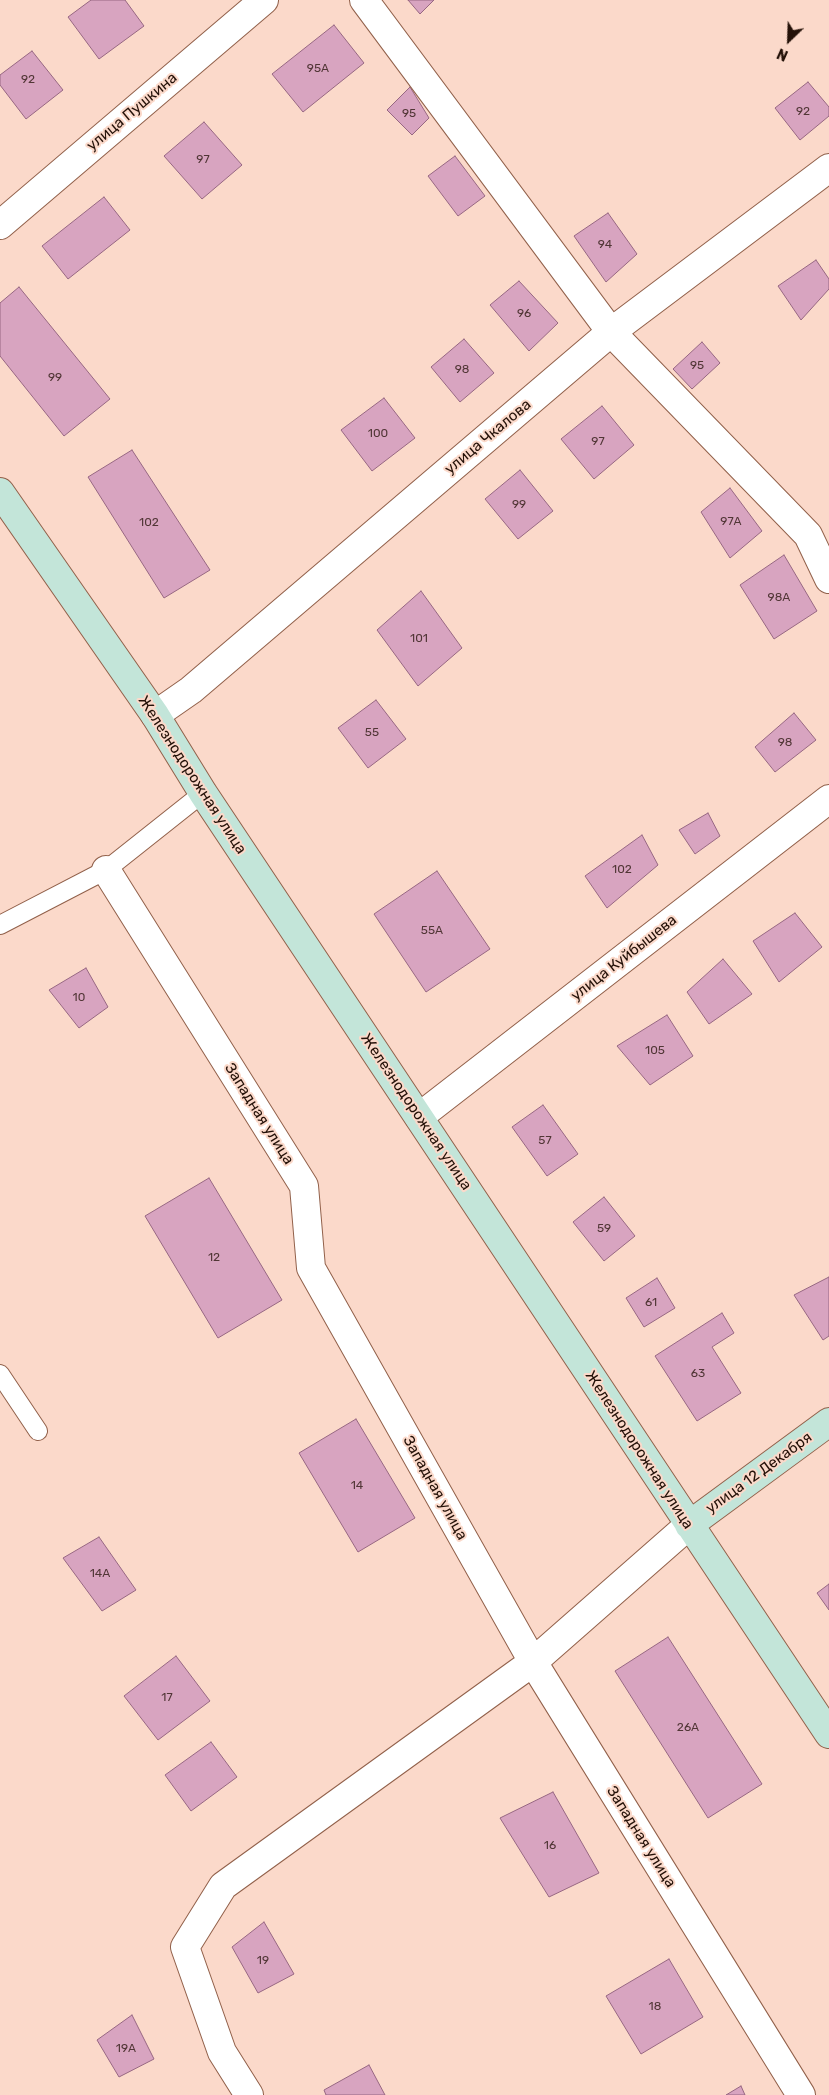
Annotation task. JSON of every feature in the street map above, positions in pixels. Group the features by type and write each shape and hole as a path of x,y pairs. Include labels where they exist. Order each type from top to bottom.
{"street":[{"name":"улица Пушкина","path":"0,225 264,0"},
{"path":"364,0 611,332 808,534 829,578"},
{"name":"улица Чкалова","path":"155,715 191,690 611,332 829,168"},
{"name":"Железнодорожная улица","path":"0,492 155,715 203,793 829,1734"},
{"name":"улица Куйбышева","path":"419,1117 829,798"},
{"name":"Западная улица","path":"106,870 304,1186 311,1268 533,1662 800,2095"},
{"name":"улица 12 Декабря","path":"689,1525 829,1422"},
{"path":"249,2095 222,2052 185,1947 223,1886 533,1662 689,1525"}],"lane":[{"path":"0,925 106,870 203,793"},
{"path":"0,1374 38,1431"}],"building":[{"path":"91,0 125,0 144,26 99,59 68,17"},
{"path":"408,0 434,0 420,14"},
{"path":"334,25 364,63 303,112 272,74"},
{"path":"32,51 63,90 26,119 0,85 0,75"},
{"path":"808,82 829,107 829,116 800,140 775,108"},
{"path":"410,87 429,118 412,135 387,110"},
{"path":"204,122 242,165 202,199 164,156"},
{"path":"455,156 485,196 458,216 428,176"},
{"path":"104,197 130,230 68,279 42,246"},
{"path":"608,213 637,254 606,282 574,236"},
{"path":"816,260 829,279 829,289 801,320 778,286"},
{"path":"519,281 558,323 529,351 490,305"},
{"path":"19,287 110,399 64,436 0,356 0,303"},
{"path":"464,339 494,373 460,402 431,367"},
{"path":"702,342 720,363 692,389 673,369"},
{"path":"384,398 415,438 372,471 341,430"},
{"path":"602,406 634,445 594,479 561,439"},
{"path":"132,450 210,570 164,598 88,477"},
{"path":"520,470 553,511 518,539 485,499"},
{"path":"730,488 762,531 730,558 701,512"},
{"path":"784,555 817,611 774,639 740,585"},
{"path":"421,591 462,648 418,686 377,630"},
{"path":"376,700 406,739 368,768 338,728"},
{"path":"794,713 816,740 775,772 755,747"},
{"path":"708,813 720,836 695,854 679,830"},
{"path":"642,835 658,865 607,908 585,876"},
{"path":"437,871 490,949 426,992 374,914"},
{"path":"795,913 822,947 779,982 753,941"},
{"path":"723,959 752,994 709,1024 687,992"},
{"path":"86,968 108,1007 79,1028 49,990"},
{"path":"667,1015 693,1056 650,1085 617,1046"},
{"path":"543,1105 578,1154 547,1176 512,1127"},
{"path":"209,1178 282,1300 218,1338 145,1216"},
{"path":"604,1197 635,1236 604,1261 573,1222"},
{"path":"829,1277 829,1336 823,1340 794,1295"},
{"path":"657,1278 675,1308 644,1327 626,1298"},
{"path":"722,1313 734,1333 712,1347 741,1393 697,1421 655,1356"},
{"path":"356,1419 415,1518 358,1552 299,1453"},
{"path":"99,1537 136,1590 102,1611 63,1558"},
{"path":"829,1584 829,1610 817,1593"},
{"path":"668,1637 762,1784 708,1818 615,1671"},
{"path":"176,1656 210,1701 158,1740 124,1696"},
{"path":"211,1742 237,1777 191,1811 165,1775"},
{"path":"553,1792 599,1873 549,1897 500,1818"},
{"path":"264,1922 294,1974 258,1993 232,1947"},
{"path":"669,1959 703,2017 641,2054 606,1996"},
{"path":"132,2015 154,2059 119,2077 97,2040"},
{"path":"369,2065 385,2095 326,2095 324,2090"},
{"path":"741,2086 745,2095 726,2095"}]}
